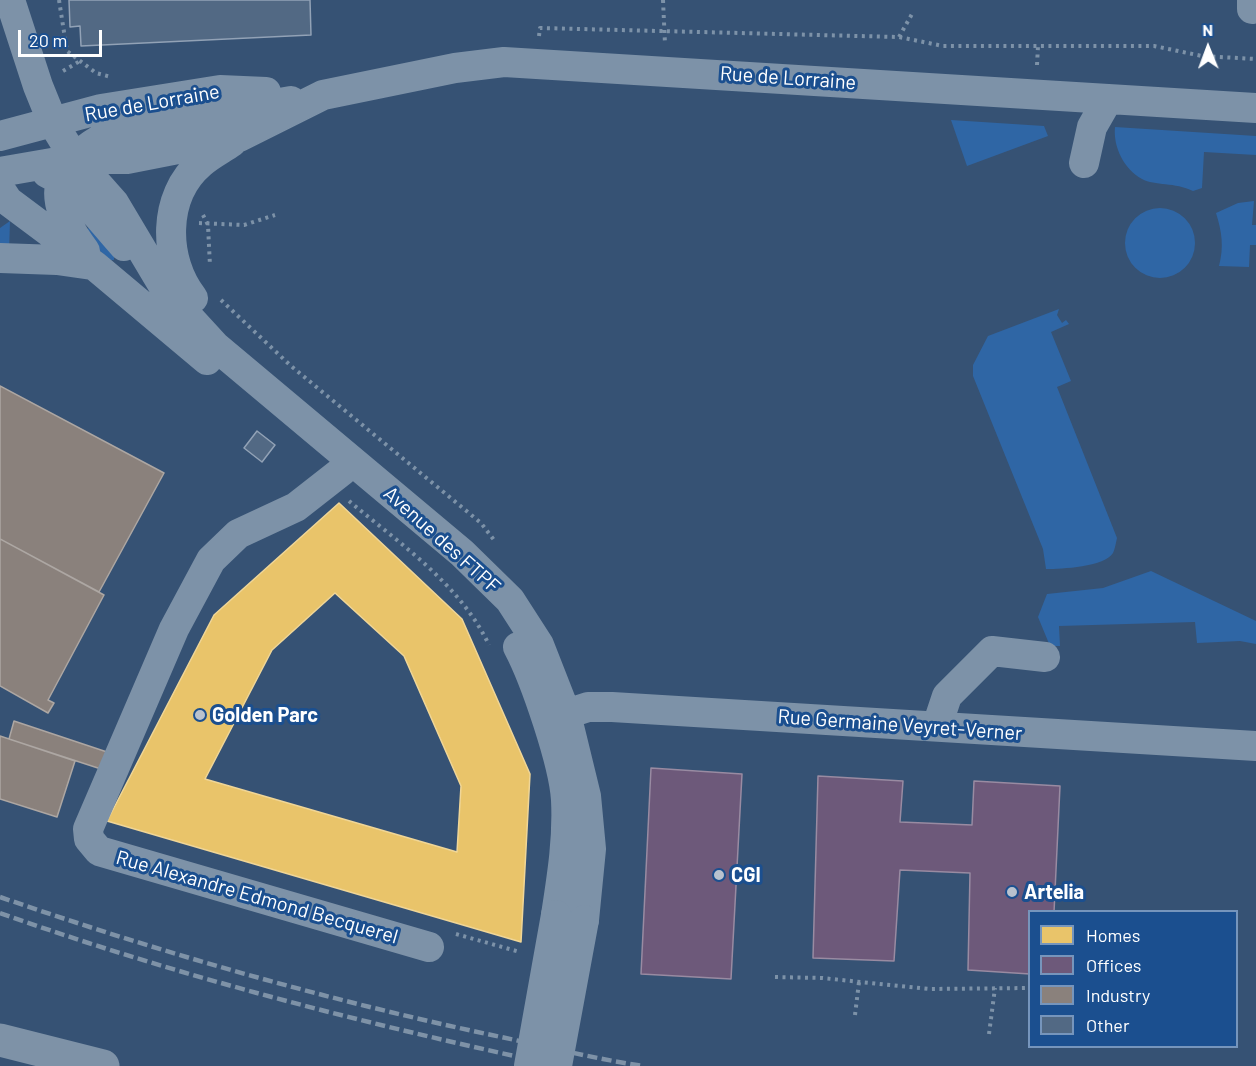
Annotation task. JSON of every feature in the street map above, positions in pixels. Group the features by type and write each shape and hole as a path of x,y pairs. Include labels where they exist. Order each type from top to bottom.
{"highway":[{"path":"0,1040 103,1066"}],"street":[{"path":"10,0 38,86 53,123 57,197 67,228 95,266"},
{"name":"Rue de Lorraine","path":"3,134 101,109 220,90 323,95 455,68 504,62 666,70 1256,108"},
{"path":"3,199 55,170 88,145 113,132 323,95"},
{"name":"Rue de Lorraine","path":"0,172 55,170 127,159 239,137 323,95"},
{"path":"1084,163 1092,127 1108,99"},
{"path":"3,134 55,170"},
{"path":"3,134 55,170"},
{"path":"239,137 200,163 179,194 172,216 170,245 174,262 189,294 221,335 469,540 513,594 539,645"},
{"name":"Avenue des FTPF","path":"55,170 215,346 462,553 510,600 539,645 556,717 566,798 570,917 557,1066"},
{"name":"Avenue des FTPF","path":"3,199 95,266 335,477 455,565 499,614 556,717"},
{"path":"0,258 57,260 95,266"},
{"name":"Rue Alexandre Edmond Becquerel","path":"335,477 296,507 238,534 211,560 174,629 139,706 88,829 89,839 99,851 429,947"},
{"path":"937,726 947,696 992,651 1045,657"},
{"name":"Rue Germaine Veyret-Verner","path":"556,717 588,708 612,707 937,726 1124,740 1256,746"},
{"name":"Avenue des FTPF","path":"529,1066 570,917"}],"path":[{"path":"58,0 67,51 96,73 117,78"},
{"path":"663,0 666,70"},
{"path":"899,37 912,14"},
{"path":"538,46 540,28 899,37 943,46 1154,46 1202,56 1256,59"},
{"path":"1037,65 1038,46"},
{"path":"208,225 244,225 274,215"},
{"path":"335,477 454,594 481,628 490,647"},
{"path":"471,938 526,954"},
{"path":"775,977 929,988 1028,988"},
{"path":"855,1015 859,982"},
{"path":"989,1034 996,988"}],"shaded area":[{"path":"951,120 1044,126 1048,136 967,166"},
{"path":"1115,127 1256,136 1256,155 1204,152 1202,188 1193,191 1179,186 1153,183 1136,175 1121,157 1116,142"},
{"path":"1254,201 1252,225 1256,225 1256,245 1250,245 1249,267 1219,266 1222,240 1216,213 1238,203"},
{"path":"1160,208 1173,211 1185,218 1192,230 1195,243 1192,256 1185,268 1173,275 1160,278 1147,275 1135,268 1128,256 1125,243 1128,230 1135,218 1147,211"},
{"path":"10,221 9,253 0,253 0,228"},
{"path":"94,225 114,257 114,260 79,234"},
{"path":"1059,309 1057,315 1062,323 1066,320 1069,324 1051,332 1071,381 1057,387 1117,538 1113,553 1108,558 1082,566 1046,569 1043,549 973,376 973,365 988,336"},
{"path":"1151,571 1256,621 1256,644 1240,641 1197,643 1195,622 1059,626 1060,646 1050,646 1038,617 1047,594 1103,588"}],"building: Homes":[{"name":"Golden Parc","path":"339,503 462,619 530,774 521,942 107,821 214,615","holes":["335,593 404,656 461,786 457,852 205,779 272,650"]}],"building: Offices":[{"path":"651,768 742,774 731,979 641,974"},
{"name":"Artelia","path":"818,776 903,781 900,822 972,825 974,781 1060,786 1054,910 1028,910 1028,974 968,970 970,873 900,870 894,961 813,958"}],"building: Industry":[{"path":"0,386 164,473 99,592 0,539"},
{"path":"0,539 104,595 48,700 54,703 48,713 0,686"},
{"path":"14,721 110,753 104,770 9,739"},
{"path":"0,736 75,761 57,817 0,799"}],"building: Other":[{"path":"69,0 310,0 311,35 81,46 80,26 70,27"},
{"path":"257,431 275,445 262,462 244,448"}],"railway":[{"path":"0,897 186,957 311,992 437,1023 643,1066"},
{"path":"0,913 138,959 277,998 418,1034 560,1066"}],"place":[{"name":"Golden Parc","path":"200,715"},
{"name":"CGI","path":"719,875"},
{"name":"Artelia","path":"1012,892"}]}
